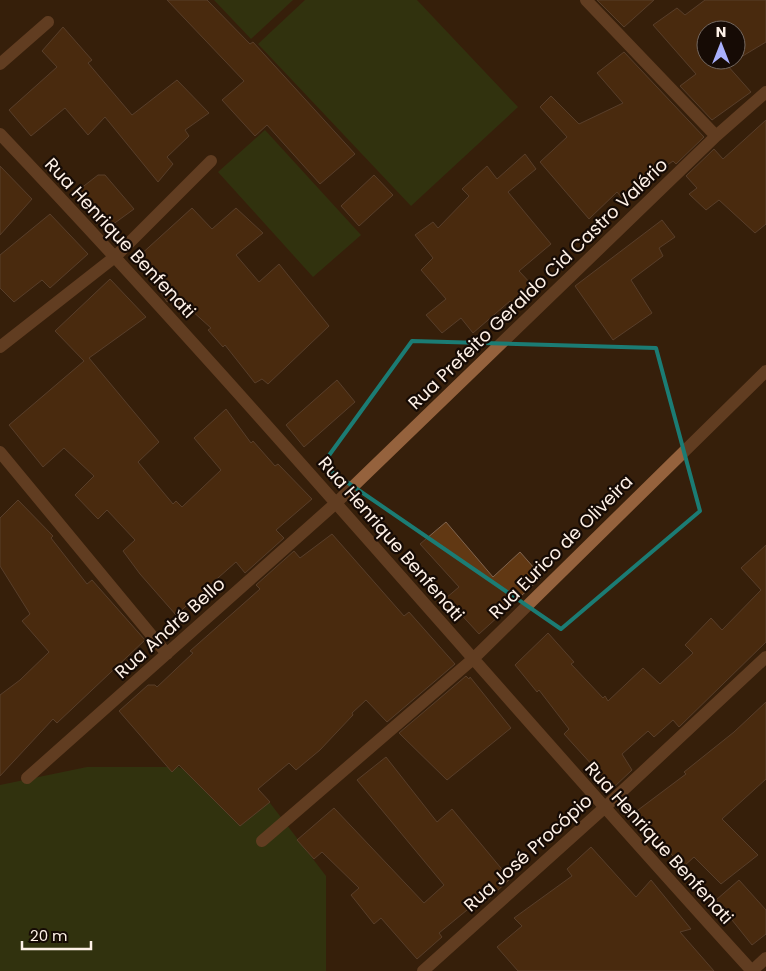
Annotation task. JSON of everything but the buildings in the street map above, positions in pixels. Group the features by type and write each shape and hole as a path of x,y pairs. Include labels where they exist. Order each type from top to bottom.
{"street":[{"path":"586,0 716,136"},
{"path":"0,64 48,22"},
{"name":"Rua Prefeito Geraldo Cid Castro Valério","path":"336,503 716,136 766,92"},
{"name":"Rua Henrique Benfenati","path":"0,134 116,256 336,503 603,809 752,971"},
{"path":"0,347 116,256 211,161"},
{"name":"Rua Eurico de Oliveira","path":"262,841 473,659 766,371"},
{"path":"0,452 167,654"},
{"name":"Rua André Bello","path":"27,778 336,503"},
{"name":"Rua José Procópio","path":"423,971 603,809 766,657"},
{"path":"752,971 766,958"}],"highlighted area":[{"path":"412,341 656,348 700,511 561,629 322,465"}],"green space":[{"path":"214,0 293,0 251,39"},
{"path":"305,0 417,0 518,107 411,206 258,44"},
{"path":"265,130 361,235 313,277 218,172"},
{"path":"87,767 178,767 270,803 326,876 326,971 0,971 0,785"}]}
